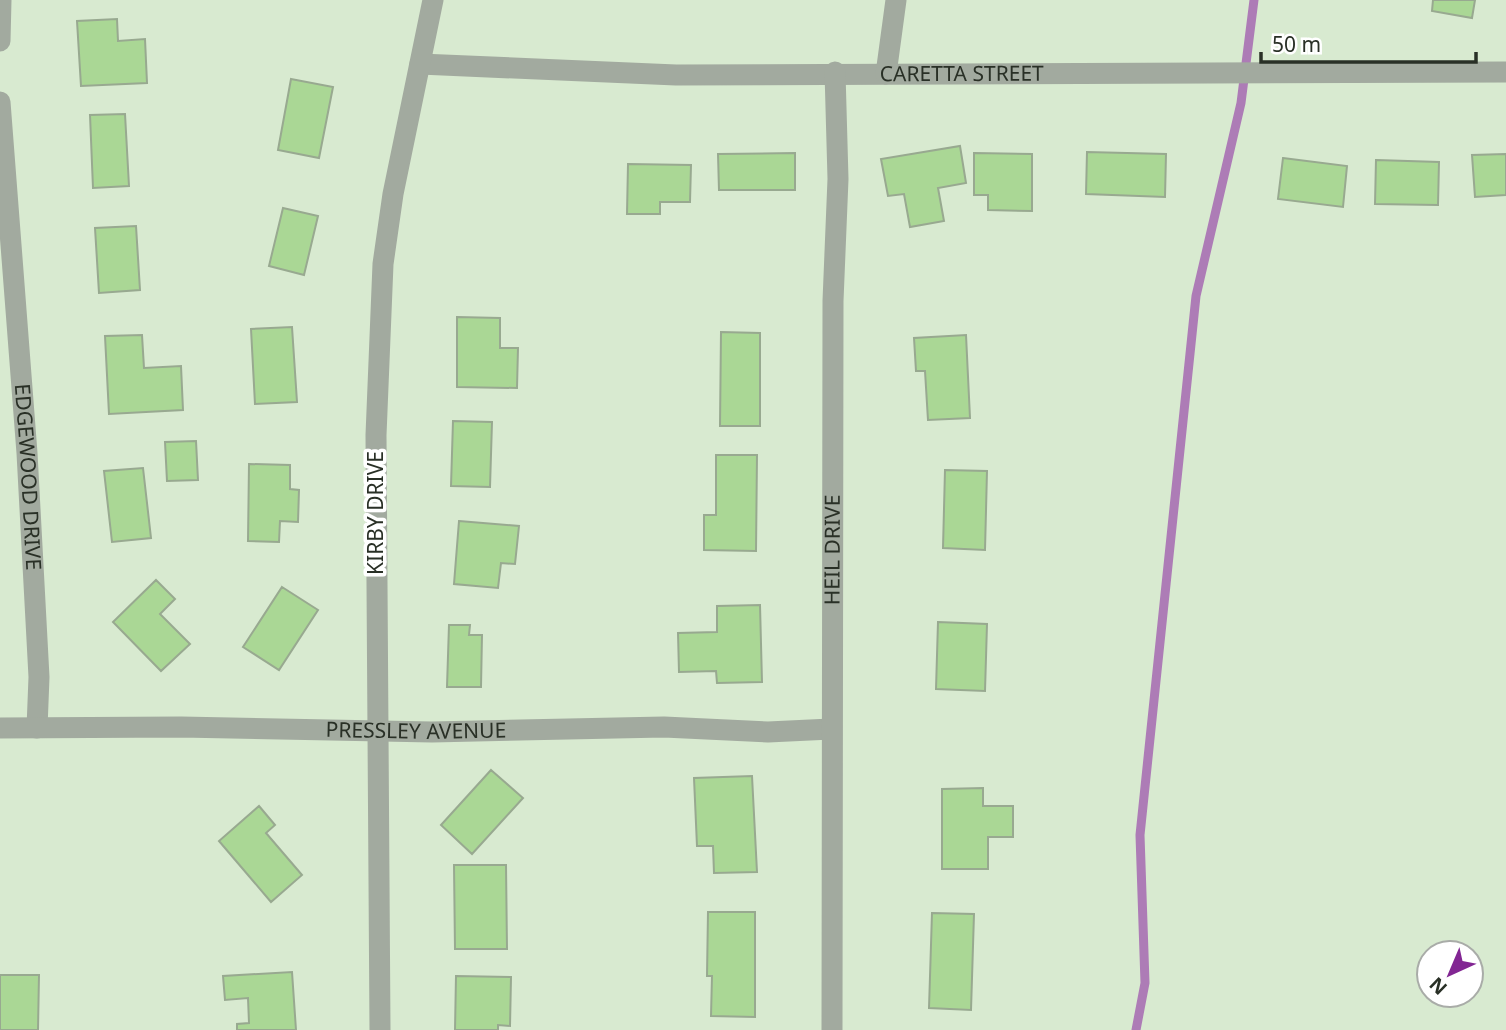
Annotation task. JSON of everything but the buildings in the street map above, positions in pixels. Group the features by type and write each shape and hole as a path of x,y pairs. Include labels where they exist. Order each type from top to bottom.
{"street":[{"path":"0,41 1,0"},
{"name":"KIRBY DRIVE","path":"380,1030 376,435 383,264 433,0"},
{"path":"886,74 896,0"},
{"name":"CARETTA STREET","path":"420,64 604,74 1506,72"},
{"name":"HEIL DRIVE","path":"832,1030 833,301 838,179 835,72"},
{"name":"EDGEWOOD DRIVE","path":"0,102 27,453 39,677 37,728"},
{"name":"PRESSLEY AVENUE","path":"0,728 378,731 664,727 768,732 831,729"}],"waterway":[{"path":"1136,1030 1145,983 1140,835 1196,296 1241,103 1254,0"}]}
